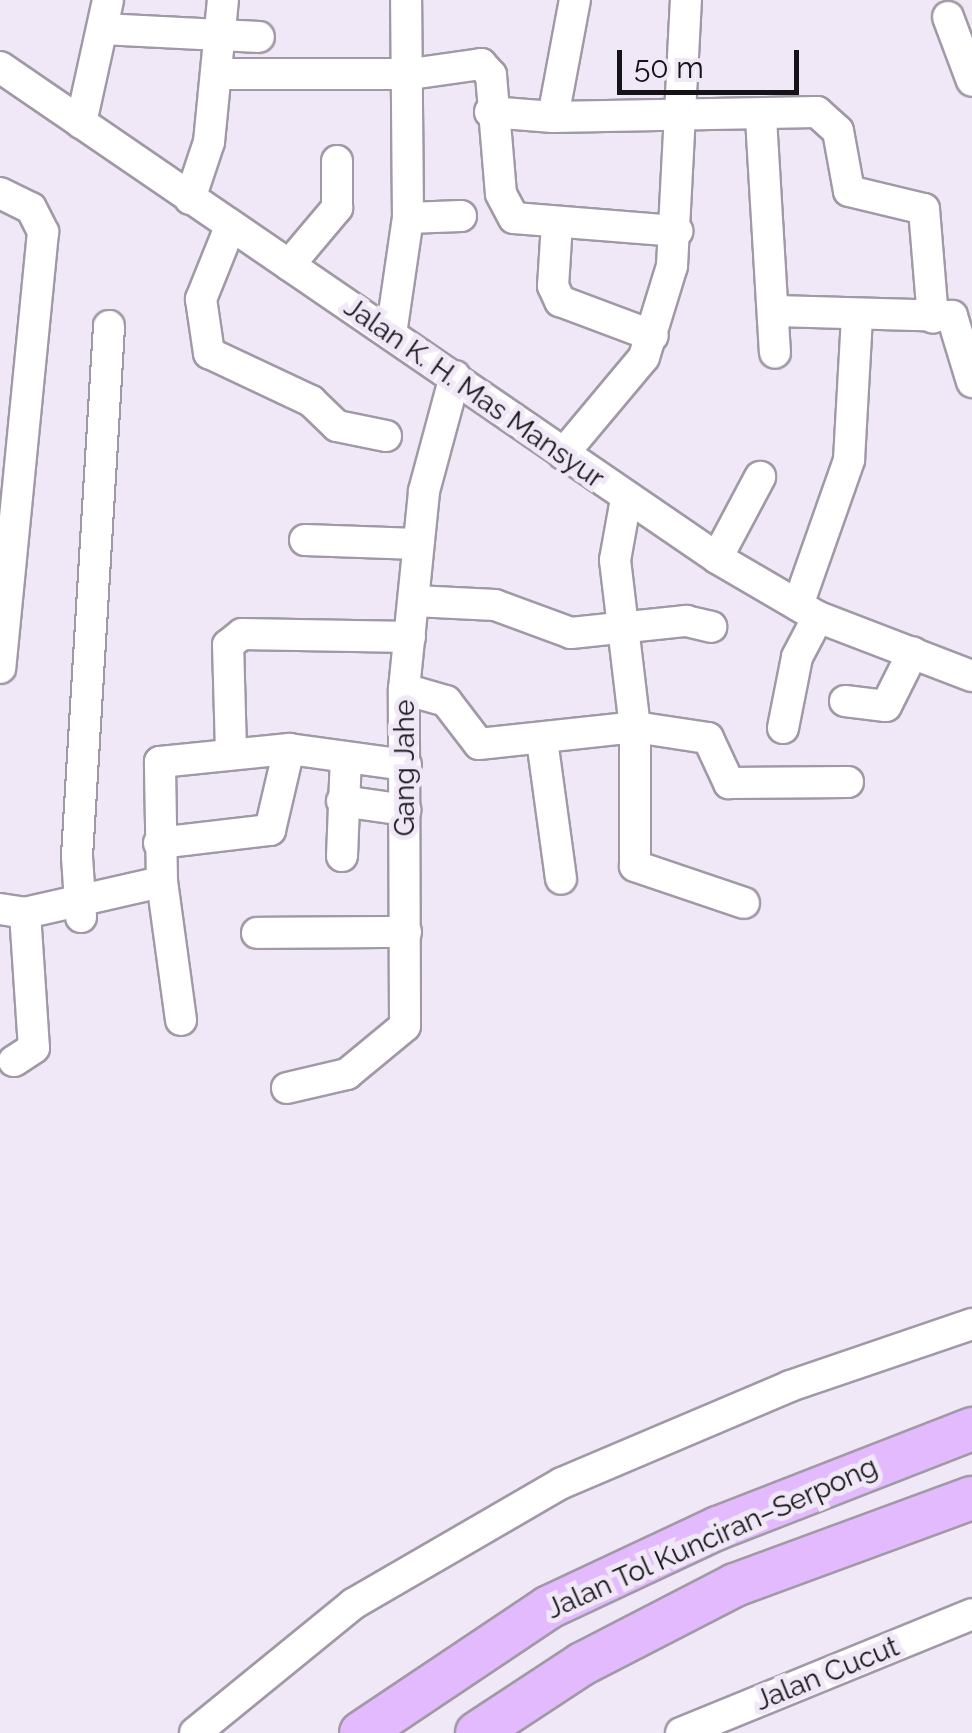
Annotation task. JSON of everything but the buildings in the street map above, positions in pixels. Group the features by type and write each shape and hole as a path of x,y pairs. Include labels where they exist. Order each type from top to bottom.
{"highway":[{"name":"Jalan Tol Kunciran–Serpong","path":"362,1733 549,1607 972,1429"},
{"name":"Jalan Tol Kunciran–Serpong","path":"477,1733 582,1664 735,1585 972,1498"}],"street":[{"path":"190,199 217,74 223,0"},
{"path":"391,334 408,218 411,74 406,0"},
{"path":"554,117 575,0"},
{"path":"563,454 653,336 678,231 678,118 686,0"},
{"path":"81,123 106,14 221,36 258,37"},
{"path":"948,17 972,80"},
{"path":"217,74 411,74 484,66 507,208 525,222 678,231"},
{"name":"Jalan K. H. Mas Mansyur","path":"0,67 716,558 808,611 972,676"},
{"path":"490,112 678,118 761,118 817,112 838,131 849,190 924,209 933,318"},
{"path":"761,118 775,353"},
{"path":"289,265 337,208 337,161"},
{"path":"0,192 32,208 43,232 13,326 0,668"},
{"path":"408,218 461,216"},
{"path":"557,223 553,286 560,301 653,336"},
{"path":"230,227 201,299 209,353 311,402 337,426 386,436"},
{"path":"774,311 960,321 972,382"},
{"path":"784,728 808,611 849,460 857,314"},
{"path":"80,908 109,326"},
{"name":"Gang Jahe","path":"287,1088 347,1074 402,1035 406,932 404,688 415,601 417,544 455,376"},
{"path":"716,558 760,476"},
{"path":"626,499 615,560 618,632 634,727 638,873 744,904"},
{"path":"305,540 417,544"},
{"path":"415,601 495,606 571,633 618,632 650,623 711,627"},
{"path":"231,751 228,644 242,634 410,637"},
{"path":"845,701 886,706 913,652"},
{"path":"404,688 446,701 479,744 634,727 708,738 729,784 848,782"},
{"path":"542,740 561,879"},
{"path":"159,844 270,830 289,748"},
{"path":"181,1020 162,882 160,762 231,751 289,748 406,765"},
{"path":"342,856 346,758"},
{"path":"342,800 405,810"},
{"path":"14,1062 34,1048 12,911 80,908 162,882"},
{"path":"257,934 406,932"},
{"path":"195,1733 354,1604 562,1484 790,1386 972,1324"},
{"name":"Jalan Cucut","path":"682,1733 972,1614"}]}
